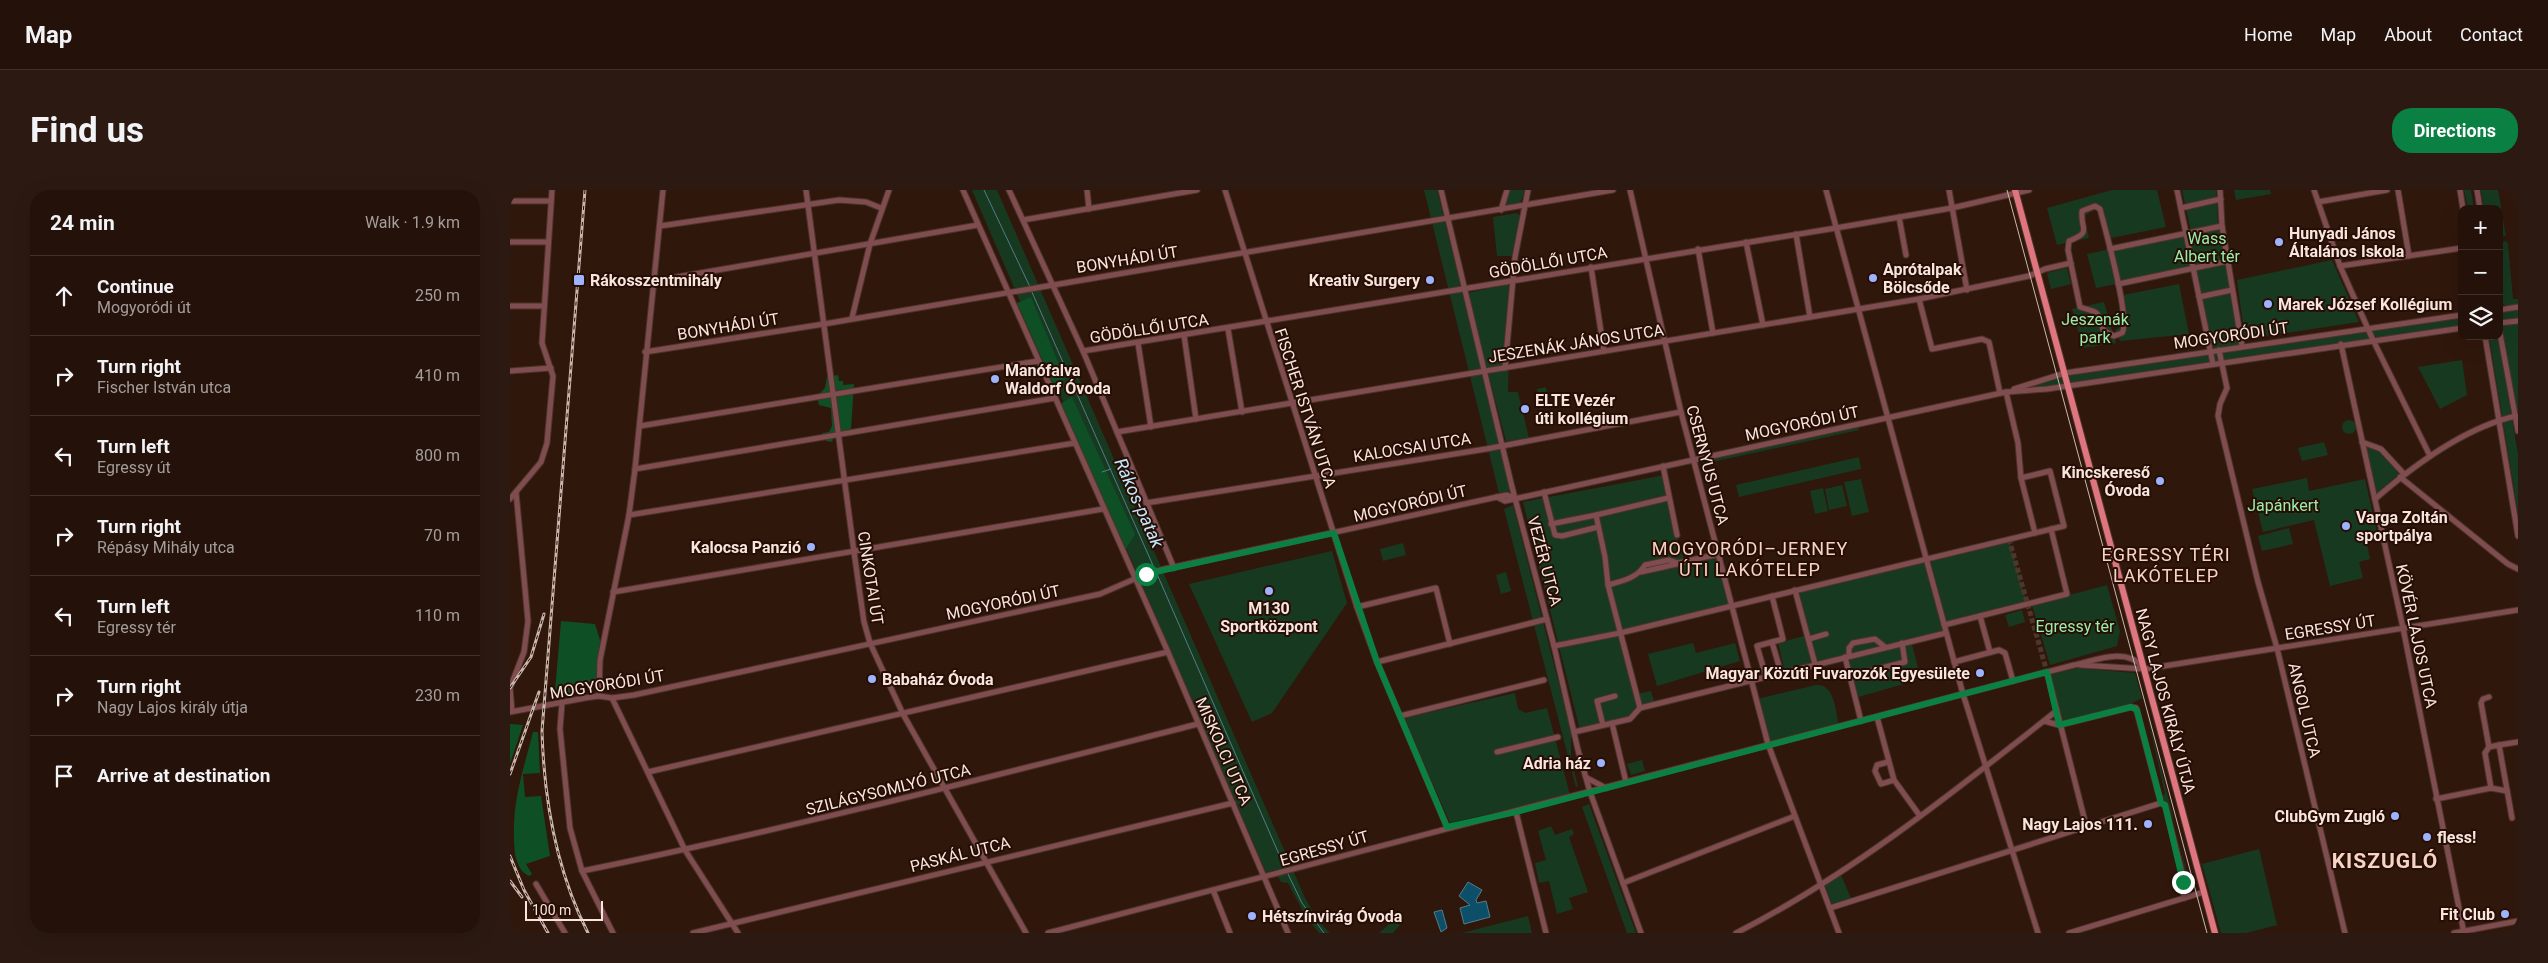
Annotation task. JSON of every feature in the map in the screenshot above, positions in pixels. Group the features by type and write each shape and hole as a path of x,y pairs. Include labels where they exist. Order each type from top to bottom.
{"main road":[{"name":"NAGY LAJOS KIRÁLY ÚTJA","path":"2015,192 2215,933"}],"street":[{"path":"510,499 536,469 545,449 553,376 542,342 552,190"},
{"path":"599,696 600,660 629,516 635,469 645,352 663,190"},
{"name":"CINKOTAI ÚT","path":"806,190 854,552 864,622 870,643 903,714 1026,933"},
{"path":"852,318 870,244 881,208 889,190"},
{"name":"MISKOLCI UTCA","path":"963,190 1168,652 1288,933"},
{"path":"1009,190 1083,351 1174,568"},
{"path":"1086,190 1089,209"},
{"path":"1022,220 1197,190"},
{"name":"FISCHER ISTVÁN UTCA","path":"1225,190 1357,607 1377,662 1447,827"},
{"name":"VEZÉR UTCA","path":"1441,190 1590,792 1641,933"},
{"path":"1501,210 1507,190"},
{"path":"1505,368 1512,281 1528,190"},
{"name":"BONYHÁDI ÚT","path":"645,352 824,324 1613,190"},
{"name":"CSERNYUS UTCA","path":"1630,190 1681,412 1768,744 1839,933"},
{"path":"1826,190 1963,694 2038,933"},
{"path":"1949,190 1967,290"},
{"name":"GÖDÖLLŐI UTCA","path":"1083,351 1266,323 1698,249 1836,228 1952,208 2029,190"},
{"path":"2177,190 2213,364"},
{"path":"2220,190 2222,226 2242,346"},
{"path":"2314,190 2340,266 2367,328 2430,456"},
{"path":"2318,202 2387,190"},
{"path":"2398,190 2409,256"},
{"path":"2460,190 2462,205"},
{"path":"2477,190 2479,205"},
{"path":"2180,208 2220,199"},
{"path":"660,226 839,200 853,200 881,208"},
{"path":"510,201 551,201"},
{"path":"2095,206 2100,209 2110,249 2125,326 2122,333 2114,336 2103,330 2098,313 2092,309 2080,307 2068,250 2068,241 2081,237 2084,233 2082,211 2095,206"},
{"path":"1899,217 1906,255"},
{"path":"654,281 978,225"},
{"path":"2110,249 2222,226"},
{"path":"1796,234 1810,317"},
{"path":"510,242 548,242"},
{"path":"1746,242 1763,325"},
{"path":"1698,249 1713,334"},
{"path":"2340,266 2458,249"},
{"path":"2118,284 2228,261"},
{"path":"2038,272 2071,263"},
{"path":"1591,267 1604,351"},
{"name":"JESZENÁK JÁNOS UTCA","path":"1117,432 1919,299 1967,290 2038,272"},
{"path":"2199,297 2232,290"},
{"path":"1919,299 1932,349 1982,339 1989,342 2000,393"},
{"path":"510,306 544,306"},
{"path":"2503,309 2518,307"},
{"name":"MOGYORÓDI ÚT","path":"2006,392 2065,373 2458,316"},
{"path":"2503,323 2518,321"},
{"path":"1228,329 1242,412"},
{"name":"MOGYORÓDI ÚT","path":"511,712 599,696 612,698 1100,594 1146,574 1161,570 1497,497 1507,495 1516,498 2000,393 2068,385 2458,329"},
{"path":"1184,335 1196,419"},
{"path":"2486,340 2518,536"},
{"path":"2501,340 2518,431"},
{"path":"1138,343 1150,427"},
{"name":"KÖVÉR LAJOS UTCA","path":"2341,344 2403,628 2463,932"},
{"name":"ANGOL UTCA","path":"2219,350 2227,388 2220,404 2218,416 2277,648 2345,933"},
{"path":"640,426 1038,361"},
{"path":"510,372 551,368"},
{"path":"2006,392 2018,443 2021,478 2035,533"},
{"path":"635,469 1055,398"},
{"name":"KALOCSAI UTCA","path":"1146,503 1314,474 1503,445 1681,412"},
{"path":"2375,498 2430,456 2498,420 2516,416"},
{"path":"2362,442 2380,449 2402,476 2508,564 2518,569"},
{"path":"629,516 1075,443"},
{"path":"1664,466 1668,498 1677,535"},
{"path":"1554,646 1620,633 2064,526 2050,471 2021,478"},
{"path":"511,712 510,688 524,652 528,621 516,492"},
{"path":"1544,492 1554,533 1558,536 1598,527"},
{"path":"1552,524 1668,498"},
{"path":"613,592 1103,509"},
{"path":"1596,515 1605,556 1608,585 1640,708"},
{"path":"1944,625 2067,594 2051,529"},
{"path":"1608,585 1628,580 1641,572 1646,565 1669,560 1678,563 1719,554"},
{"path":"1357,607 1436,588 1450,644"},
{"path":"1795,590 1815,664"},
{"path":"1766,677 1757,646 1783,639 1772,596"},
{"name":"EGRESSY ÚT","path":"2074,665 2145,669 2518,610"},
{"path":"1980,616 1990,652"},
{"path":"1377,662 1547,619"},
{"path":"1574,732 1630,718 1640,708 1946,633"},
{"path":"1809,639 1826,634"},
{"path":"1862,721 1850,676 1847,656 1849,648 1853,643 1875,639 1885,647"},
{"path":"1772,642 1781,673"},
{"path":"1850,676 1905,662 1902,643"},
{"path":"1954,662 1999,650 2005,653 2013,681"},
{"path":"648,772 1168,652"},
{"name":"EGRESSY ÚT","path":"1048,933 1294,870 1447,827 1516,812 1768,744 2074,665 2116,656 2133,658 2145,669"},
{"path":"2101,659 2098,665 2103,668"},
{"path":"2047,672 2055,712 2086,825"},
{"path":"1400,716 1544,680"},
{"path":"1603,725 1596,701 1615,696"},
{"path":"2488,696 2481,703 2489,747 2485,753 2492,788"},
{"path":"612,698 685,850 738,933"},
{"path":"562,703 560,729 570,828 582,871 613,933"},
{"name":"NAGY LAJOS KIRÁLY ÚTJA","path":"2059,725 2131,707 2137,710 2161,803 2165,805 2182,873 2184,898"},
{"path":"1736,933 1821,884 1920,816 1985,768 2055,712"},
{"path":"1876,717 1894,780 1920,816"},
{"path":"2044,721 2059,725"},
{"path":"1612,723 1626,782"},
{"name":"SZILÁGYSOMLYÓ UTCA","path":"582,871 685,850 945,788 1198,724"},
{"path":"1496,752 1558,737"},
{"path":"2489,747 2518,742"},
{"path":"2499,745 2512,818"},
{"path":"1888,762 1877,764 1875,771 1881,784 1884,785 1894,780"},
{"path":"1586,777 1606,788"},
{"path":"2436,799 2492,788 2507,791"},
{"name":"PASKÁL UTCA","path":"693,933 1233,803"},
{"path":"1830,908 2086,825 2161,803"},
{"path":"1516,812 1546,933"},
{"path":"1623,883 1795,816"},
{"path":"536,884 565,933"},
{"path":"1213,890 1230,933"},
{"path":"2069,933 2204,892"},
{"path":"2454,933 2518,921"}],"green space":[{"path":"972,190 997,190 1305,898 1319,922 1330,933 1319,933 1306,917 1288,883 1281,882 1274,870 1266,872"},
{"path":"1424,190 1437,190 1511,491 1499,493"},
{"path":"1510,190 1525,190 1520,204 1505,206"},
{"path":"2112,190 2157,190 2166,227 2111,238 2099,207 2084,216 2089,238 2057,245 2047,208"},
{"path":"2182,190 2216,190 2218,225 2191,231"},
{"path":"2234,190 2270,190 2271,194 2236,200"},
{"path":"2464,190 2471,190 2473,205 2467,205"},
{"path":"2481,190 2498,190 2501,205 2483,205"},
{"path":"1517,213 1520,216 1512,256 1497,256 1493,217"},
{"path":"2503,219 2506,236 2503,236"},
{"name":"Wass Albert tér","path":"2222,226 2228,261 2096,288 2087,254"},
{"path":"2503,241 2506,241 2508,244 2513,299 2518,299 2518,305 2510,306 2503,304"},
{"path":"2332,260 2359,322 2245,339 2237,280"},
{"path":"2227,263 2239,345 2211,349 2195,270"},
{"path":"2067,268 2071,284 2051,289 2047,273"},
{"path":"1511,284 1508,392 1518,392 1529,438 1506,441 1467,293"},
{"path":"2179,284 2189,334 2120,341 2115,330 2128,323 2123,295"},
{"path":"1031,297 1065,379 1053,384 1017,303"},
{"name":"Jeszenák park","path":"2104,302 2116,343 2083,348 2072,309"},
{"path":"2518,307 2518,431 2501,340 2503,340 2503,309"},
{"path":"2458,316 2458,329 2047,389 2006,392 2049,376"},
{"path":"2490,340 2499,340 2518,454 2518,513"},
{"path":"2462,360 2467,395 2440,409 2418,367"},
{"path":"838,375 839,381 843,381 843,385 854,384 851,429 835,433 832,442 826,441 822,433 829,432 832,426 831,408 819,405 817,396 825,388 827,377"},
{"path":"1546,387 1549,406 1540,407 1537,389"},
{"path":"1072,397 1135,534 1125,551 1060,404"},
{"path":"2349,420 2354,422 2356,427 2354,432 2349,434 2344,432 2342,427 2344,422"},
{"path":"1858,426 1859,430 1703,464 1702,459"},
{"path":"2324,442 2328,455 2302,461 2298,448"},
{"path":"2365,445 2380,451 2399,474 2377,493"},
{"path":"1859,457 1861,469 1739,497 1736,485"},
{"path":"1665,475 1678,540 1685,562 1719,554 1732,605 1620,633 1636,694 1651,691 1655,705 1640,708 1630,719 1580,730 1523,502"},
{"name":"Varga Zoltán sportpálya","path":"2307,478 2309,491 2365,479 2377,532 2365,534 2370,559 2359,562 2363,578 2330,586 2314,520 2263,532 2252,489"},
{"path":"1861,479 1869,512 1852,516 1844,482"},
{"path":"1842,485 1847,506 1829,510 1825,489"},
{"path":"1823,488 1828,511 1815,514 1810,491"},
{"path":"1513,505 1571,731 1571,761 1578,786 1576,787 1504,509"},
{"path":"2289,528 2293,544 2262,551 2258,536"},
{"path":"2009,539 2027,603 1944,625 1946,633 1911,641 1921,679 1855,698 1845,657 1785,672 1778,643 1808,635 1795,590"},
{"path":"1403,543 1406,555 1383,561 1380,549"},
{"name":"M130 Sportközpont","path":"1332,551 1347,603 1272,713 1252,722 1189,584"},
{"path":"1506,572 1511,591 1501,594 1496,575"},
{"name":"Egressy tér","path":"2107,585 2120,631 2117,646 2050,665 2032,605"},
{"path":"2022,610 2025,622 2009,627 2005,615"},
{"path":"561,621 595,624 600,640 597,683 576,682 576,692 573,695 560,698 555,691"},
{"path":"1693,643 1696,653 1735,643 1740,661 1657,686 1648,654"},
{"path":"2077,668 2135,673 2142,698 2121,709 2059,725 2045,676"},
{"path":"1816,685 1827,689 1831,694 1834,700 1839,727 1768,744 1757,699"},
{"path":"1515,693 1518,709 1525,713 1547,708 1570,795 1450,823 1404,718"},
{"path":"2144,701 2180,845 2169,809 2161,796 2165,794"},
{"path":"510,724 523,725 510,764"},
{"path":"533,732 538,732 540,773 523,774 525,797 541,796 550,856 526,864 532,874 529,876 521,870 515,855 514,821 518,791"},
{"path":"1642,760 1645,771 1631,775 1627,764"},
{"path":"1589,804 1636,933 1627,933 1582,807"},
{"path":"1551,826 1555,835 1572,829 1574,834 1569,837 1588,892 1569,898 1573,909 1557,914 1549,881 1539,883 1535,863 1546,860 1538,831"},
{"path":"2180,845 2192,893 2185,894 2185,875"},
{"path":"2259,849 2277,925 2246,933 2221,933 2202,864"},
{"path":"1841,875 1851,898 1832,904 1825,885"},
{"path":"1528,916 1532,933 1462,933"},
{"path":"1394,920 1400,925 1393,933 1379,933"}],"water":[{"path":"1468,882 1482,890 1476,900 1477,903 1486,901 1490,917 1464,924 1460,908 1470,905 1459,896"},
{"path":"1442,910 1447,928 1441,932 1434,912"}],"waterway":[{"name":"Rákos-patak","path":"984,190 1030,287"},
{"name":"Rákos-patak","path":"1031,290 1155,570"},
{"path":"1102,472 1111,469"},
{"name":"Rákos-patak","path":"1157,574 1285,868"},
{"name":"Rákos-patak","path":"1288,874 1302,903 1324,933"}],"tunnel":[{"path":"2009,539 2047,672"}],"tram line":[{"path":"2007,190 2207,933"}],"railway":[{"path":"585,190 542,731 543,757 554,835 568,885 588,933"},
{"path":"510,688 531,657 544,614"},
{"path":"510,774 539,692"},
{"path":"510,856 524,890 548,933"},
{"path":"510,881 522,897"}],"place":[{"name":"Hunyadi János Általános Iskola","path":"2279,242"},
{"name":"Aprótalpak Bölcsőde","path":"1873,278"},
{"name":"Rákosszentmihály","path":"579,280"},
{"name":"Kreativ Surgery","path":"1430,280"},
{"name":"Marek József Kollégium","path":"2268,304"},
{"name":"Manófalva Waldorf Óvoda","path":"995,379"},
{"name":"ELTE Vezér úti kollégium","path":"1525,409"},
{"name":"Kincskereső Óvoda","path":"2160,481"},
{"name":"Varga Zoltán sportpálya","path":"2346,526"},
{"name":"Kalocsa Panzió","path":"811,547"},
{"name":"M130 Sportközpont","path":"1269,591"},
{"name":"Magyar Közúti Fuvarozók Egyesülete","path":"1980,673"},
{"name":"Babaház Óvoda","path":"872,679"},
{"name":"Adria ház","path":"1601,763"},
{"name":"ClubGym Zugló","path":"2395,816"},
{"name":"Nagy Lajos 111.","path":"2148,824"},
{"name":"fless!","path":"2427,837"},
{"name":"Fit Club","path":"2505,914"},
{"name":"Hétszínvirág Óvoda","path":"1252,916"}],"district":[{"name":"MOGYORÓDI–JERNEY ÚTI LAKÓTELEP","path":"1750,559"},
{"name":"EGRESSY TÉRI LAKÓTELEP","path":"2166,565"},
{"name":"KISZUGLÓ","path":"2385,861"}],"route":[{"path":"1146,574 1334,533 1357,607 1377,662 1447,827 1494,818 1768,744 1871,719 2047,672 2059,725 2131,707 2136,708 2161,803 2165,805 2183,882"}],"park label":[{"name":"Japánkert","path":"2283,505"}]}
